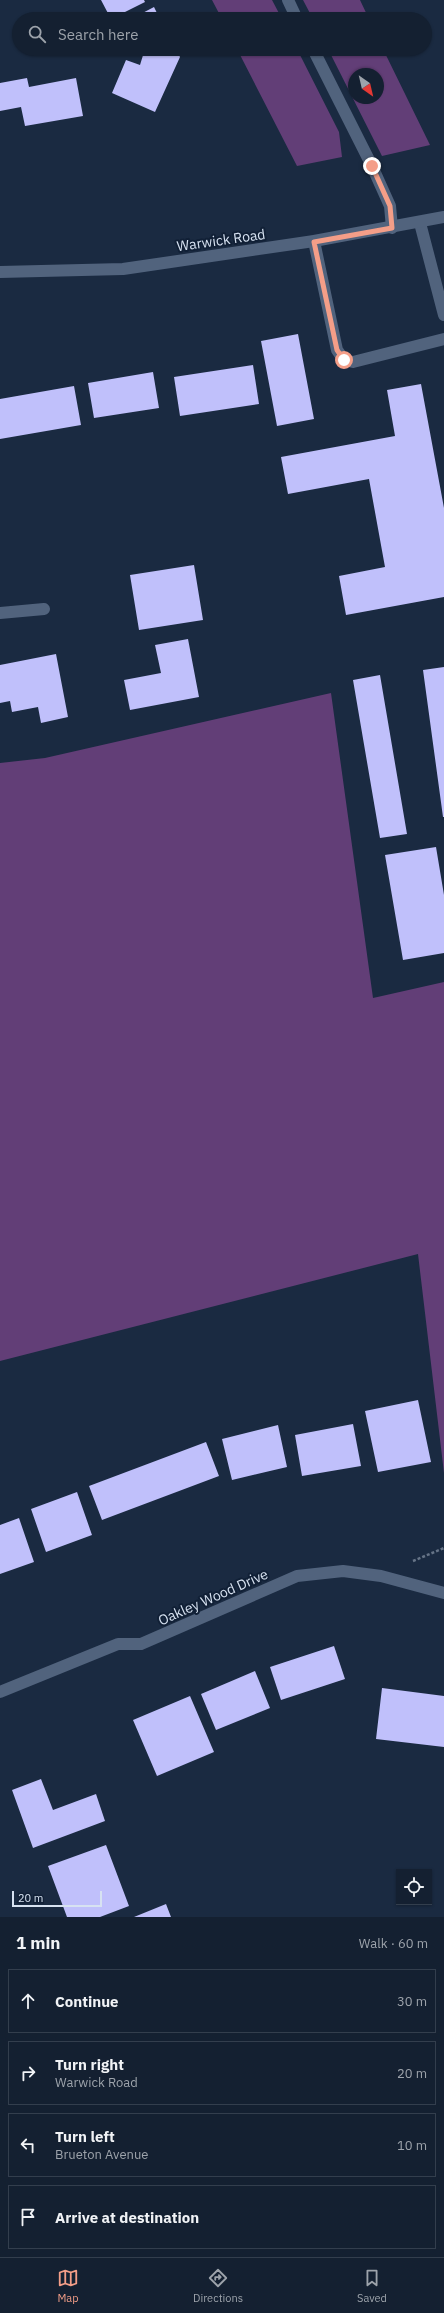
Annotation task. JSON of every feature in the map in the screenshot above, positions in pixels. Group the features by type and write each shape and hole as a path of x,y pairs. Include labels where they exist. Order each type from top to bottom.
{"street":[{"path":"288,0 294,12"},
{"path":"317,56 372,166 390,206 392,228"},
{"name":"Warwick Road","path":"0,272 123,269 314,242 420,223 444,217"},
{"path":"420,223 444,315"},
{"path":"314,242 337,350 344,360 353,362 444,339"},
{"path":"0,613 44,609"},
{"name":"Oakley Wood Drive","path":"0,1692 118,1644 141,1644 297,1576 343,1570 381,1576 444,1593"}],"shaded area":[{"path":"212,0 272,0 278,12 218,12"},
{"path":"303,0 360,0 366,12 309,12"},
{"path":"241,56 301,56 339,132 342,157 297,166"},
{"path":"332,56 386,56 430,145 382,156 356,104 384,104 384,68 348,68 348,89"},
{"path":"331,693 373,998 444,982 444,1473 418,1254 0,1361 0,763 45,758"}],"building":[{"path":"101,0 144,0 145,2 125,12 107,12"},
{"path":"154,7 156,12 144,12"},
{"path":"143,56 180,57 155,112 112,93 126,60 140,65"},
{"path":"27,78 29,87 76,78 83,116 25,126 21,107 0,111 0,83"},
{"path":"298,334 314,419 277,426 261,341"},
{"path":"253,365 259,404 180,416 174,377"},
{"path":"153,372 159,408 94,418 88,383"},
{"path":"421,384 444,508 444,597 346,615 339,576 385,567 369,479 288,494 281,457 395,436 387,390"},
{"path":"74,386 81,425 0,439 0,399"},
{"path":"194,565 203,620 139,630 130,575"},
{"path":"188,639 199,697 130,710 124,680 161,673 155,645"},
{"path":"56,654 68,717 41,723 38,707 12,712 10,701 0,703 0,665"},
{"path":"444,667 444,817 443,817 423,670"},
{"path":"380,675 407,834 380,838 353,680"},
{"path":"436,847 444,895 444,953 403,960 385,855"},
{"path":"418,1400 431,1462 378,1472 365,1411"},
{"path":"353,1424 361,1466 302,1476 295,1435"},
{"path":"278,1425 287,1467 232,1480 222,1439"},
{"path":"206,1442 219,1476 102,1520 89,1486"},
{"path":"77,1492 92,1535 46,1552 31,1509"},
{"path":"19,1518 34,1562 0,1574 0,1525"},
{"path":"334,1646 345,1679 281,1700 270,1667"},
{"path":"255,1671 270,1708 216,1730 201,1694"},
{"path":"382,1688 444,1696 444,1747 376,1739"},
{"path":"190,1696 214,1752 157,1776 133,1720"},
{"path":"41,1779 53,1810 96,1794 105,1821 33,1848 12,1790"},
{"path":"106,1845 129,1906 100,1917 67,1917 48,1866"},
{"path":"166,1904 171,1917 134,1917"}],"route":[{"path":"344,360 337,350 314,242 392,228 390,206 372,166"}]}
